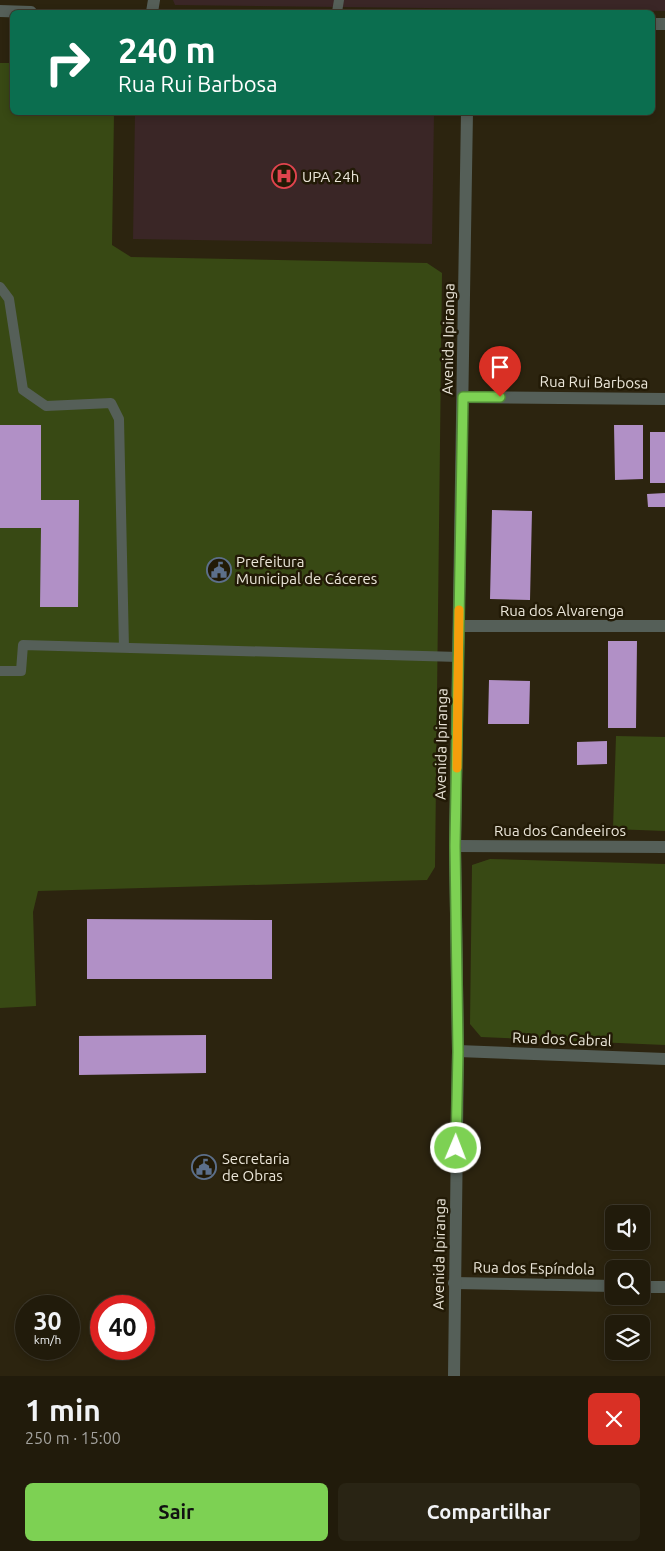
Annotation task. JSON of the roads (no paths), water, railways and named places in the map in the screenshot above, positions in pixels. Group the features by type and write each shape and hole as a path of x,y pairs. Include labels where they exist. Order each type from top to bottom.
{"street":[{"name":"Avenida Ipiranga","path":"454,1376 458,1052 455,846 467,115"},
{"name":"Rua Rui Barbosa","path":"463,397 665,399"},
{"name":"Rua dos Alvarenga","path":"459,626 665,626"},
{"name":"Rua dos Candeeiros","path":"455,846 665,847"},
{"name":"Rua dos Cabral","path":"458,1052 665,1060"},
{"name":"Rua dos Espíndola","path":"454,1283 605,1286"},
{"path":"650,1287 665,1287"}],"lane":[{"path":"0,287 8,299 23,390 46,406 111,403 119,419 124,648"},
{"path":"0,672 21,672 23,646 459,657"}],"place":[{"name":"UPA 24h","path":"284,176"},
{"name":"Prefeitura Municipal de Cáceres","path":"219,570"},
{"name":"Secretaria de Obras","path":"204,1167"}]}
